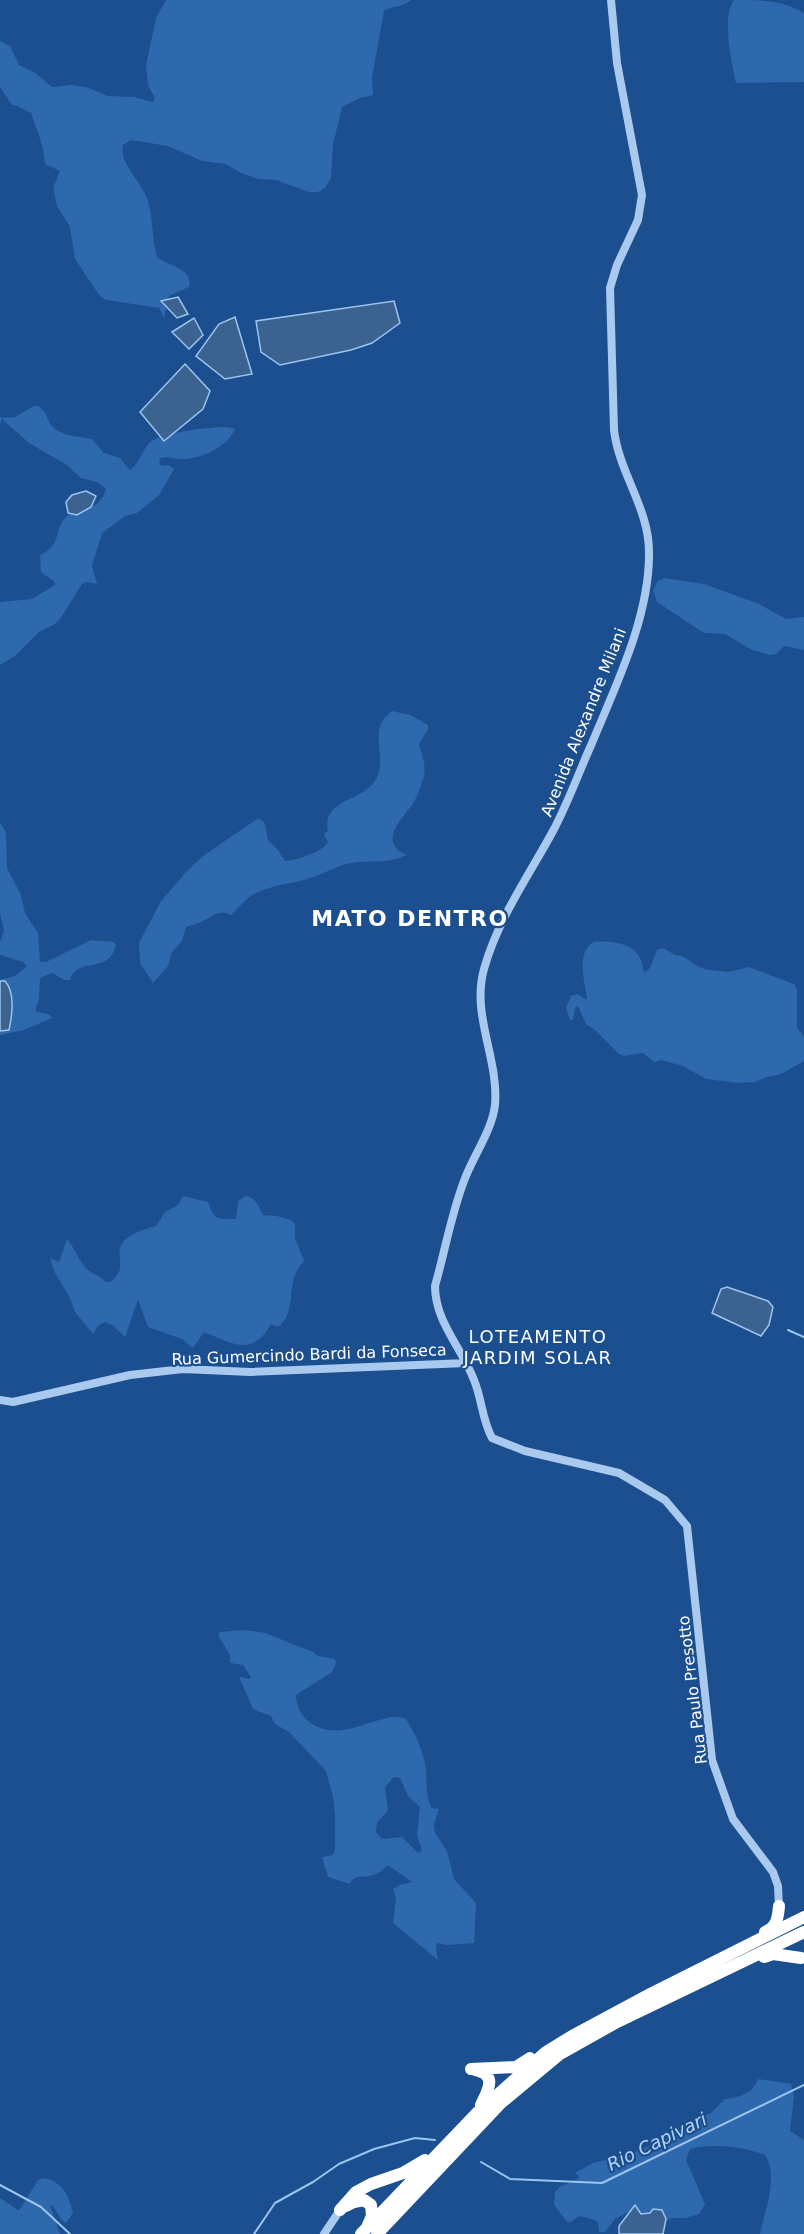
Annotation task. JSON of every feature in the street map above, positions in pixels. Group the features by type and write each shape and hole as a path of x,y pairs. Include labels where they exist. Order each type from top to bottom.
{"highway":[{"path":"779,1906 783,1923 804,1917"},
{"path":"727,1956 773,1929 779,1906"},
{"path":"478,2112 489,2088 488,2078 484,2073 471,2069 516,2067 804,1917"},
{"path":"802,1959 790,1952 788,1948 804,1934"},
{"path":"368,2232 501,2103 561,2054 617,2022 804,1934"},
{"path":"722,1973 772,1954 802,1959"},
{"path":"368,2232 478,2112 546,2052 572,2036"},
{"path":"340,2210 356,2192 403,2173 446,2145"},
{"path":"340,2210 354,2202 364,2200 370,2205 372,2216 368,2232"}],"street":[{"name":"Avenida Alexandre Milani","path":"466,1363 440,1313 435,1286 463,1181 495,1106 494,1077 480,1005 483,973 502,919 554,829 577,779 623,667 648,580 649,551 645,522 618,453 614,430 610,288 617,265 638,220 642,195 617,63 610,0"},
{"name":"Rua Gumercindo Bardi da Fonseca","path":"0,1400 14,1402 130,1375 183,1369 250,1372 466,1363 475,1381 486,1428 492,1438 525,1451 618,1473 665,1500 687,1526"},
{"name":"Rua Paulo Presotto","path":"687,1526 712,1760 733,1819 773,1872 778,1886 779,1906"},
{"path":"324,2234 340,2210"}],"shaded area":[{"path":"166,0 411,0 384,11 372,78 373,95 360,98 342,107 333,145 331,178 325,188 318,192 309,192 276,180 258,179 226,164 202,161 168,146 131,140 123,145 127,165 149,203 157,257 179,268 188,276 189,287 169,296 164,318 159,308 106,300 99,295 75,259 70,227 57,206 54,192 60,171 45,164 42,144 31,113 12,105 0,87 0,41 10,46 19,65 34,72 52,87 72,85 89,88 108,96 134,97 153,102 155,98 148,85 146,65 156,18"},
{"path":"734,0 780,3 804,13 804,82 736,83 728,28 730,7"},
{"path":"178,297 188,314 177,318 161,301"},
{"path":"394,301 400,323 372,343 351,350 280,365 261,352 256,321"},
{"path":"235,317 252,374 225,379 196,356 219,324"},
{"path":"194,318 203,335 189,349 172,332"},
{"path":"185,364 210,391 203,409 164,441 140,412"},
{"path":"38,406 45,412 50,424 56,430 67,435 92,439 104,453 120,458 130,470 149,443 159,437 208,428 230,427 235,429 226,442 212,452 187,459 161,458 159,461 161,466 169,465 174,469 159,495 137,513 125,516 102,533 92,566 97,584 87,582 82,584 55,624 39,632 15,656 0,665 0,602 32,599 55,585 55,582 41,572 40,555 55,542 65,518 93,506 103,497 106,489 97,482 81,478 67,465 29,443 2,419 0,425 0,416 1,418 15,417"},
{"path":"86,491 96,496 91,507 77,515 68,513 66,502 72,495"},
{"path":"665,578 704,584 759,604 786,619 804,617 804,650 784,646 776,654 770,655 752,650 725,634 704,633 657,602 653,590 658,581"},
{"path":"392,711 410,715 428,725 419,744 424,776 414,802 399,821 393,836 393,843 398,850 407,855 388,860 351,863 306,879 265,889 251,896 231,915 219,913 186,927 182,941 172,952 168,966 153,983 140,963 139,943 161,901 186,872 203,856 257,819 262,820 265,824 268,840 285,861 309,855 325,846 328,842 324,834 328,831 327,821 331,813 336,807 369,788 375,781 380,767 380,726"},
{"path":"0,823 6,832 7,868 21,895 25,913 38,933 40,962 46,962 91,940 114,942 116,945 107,960 80,968 70,980 65,980 52,973 40,978 39,999 35,1011 50,1015 52,1018 24,1030 0,1035 0,980 15,976 27,966 23,962 0,955 0,942 4,931 0,913"},
{"path":"594,942 619,943 633,950 642,962 645,972 650,968 657,950 663,948 709,970 729,972 749,967 794,984 797,990 797,1027 804,1037 804,1061 781,1074 755,1082 739,1083 706,1079 683,1066 661,1060 654,1062 643,1053 624,1056 619,1054 586,1024 578,1006 575,1008 573,1020 570,1020 566,1008 571,996 578,994 587,999 583,960 588,947"},
{"path":"0,981 5,981 8,986 12,1004 9,1030 0,1031"},
{"path":"183,1196 208,1202 218,1218 236,1219 238,1201 246,1196 255,1201 263,1215 277,1216 291,1220 295,1224 295,1238 304,1261 297,1270 287,1316 278,1327 271,1324 264,1335 249,1344 232,1343 204,1332 193,1348 182,1339 148,1327 138,1300 125,1337 105,1322 99,1325 93,1334 75,1312 70,1298 54,1271 50,1258 59,1262 67,1239 86,1268 106,1282 110,1282 120,1268 119,1253 126,1239 156,1226 165,1212 178,1205"},
{"path":"727,1287 768,1301 773,1307 769,1325 761,1336 712,1313 721,1289"},
{"path":"245,1630 265,1633 318,1656 335,1659 336,1663 332,1672 296,1695 302,1715 320,1728 347,1729 386,1718 406,1719 423,1755 430,1803 432,1808 439,1809 434,1824 435,1833 447,1851 454,1879 476,1903 474,1943 447,1945 437,1943 438,1960 393,1923 396,1898 393,1889 412,1882 388,1865 376,1874 357,1877 350,1884 328,1877 322,1857 333,1855 335,1849 335,1815 326,1771 289,1732 275,1724 271,1716 253,1709 239,1677 250,1679 251,1677 243,1665 230,1663 230,1655 218,1635 220,1632","holes":["394,1777 400,1778 408,1796 420,1807 417,1835 422,1851 418,1853 402,1837 382,1839 376,1832 377,1822 388,1811 385,1787"]},
{"path":"758,2079 791,2084 794,2096 790,2131 804,2140 804,2234 760,2234 770,2194 769,2164 765,2155 728,2147 709,2146 690,2149 686,2160 705,2204 699,2214 686,2218 672,2218 661,2223 628,2212 615,2219 605,2232 599,2232 598,2222 579,2216 567,2222 554,2205 555,2192 561,2186 578,2179 579,2176 575,2173 593,2163 624,2156 655,2144 690,2121 711,2113 725,2099 738,2097 750,2091"},
{"path":"44,2178 60,2186 67,2196 73,2213 66,2223 50,2205 60,2234 0,2234 0,2198 18,2210 38,2180"},
{"path":"635,2205 641,2214 650,2213 653,2209 662,2210 666,2219 663,2234 619,2234 619,2226"}],"waterway":[{"path":"788,1330 804,1337"},
{"name":"Rio Capivari","path":"481,2162 510,2179 602,2183 804,2085"},
{"name":"Rio Capivari","path":"254,2234 275,2203 313,2182 339,2164 374,2149 415,2138 435,2140"},
{"name":"Rio Capivari","path":"0,2185 41,2207 70,2234"}],"district":[{"name":"MATO DENTRO","path":"410,918"},
{"name":"LOTEAMENTO JARDIM SOLAR","path":"538,1347"}]}
